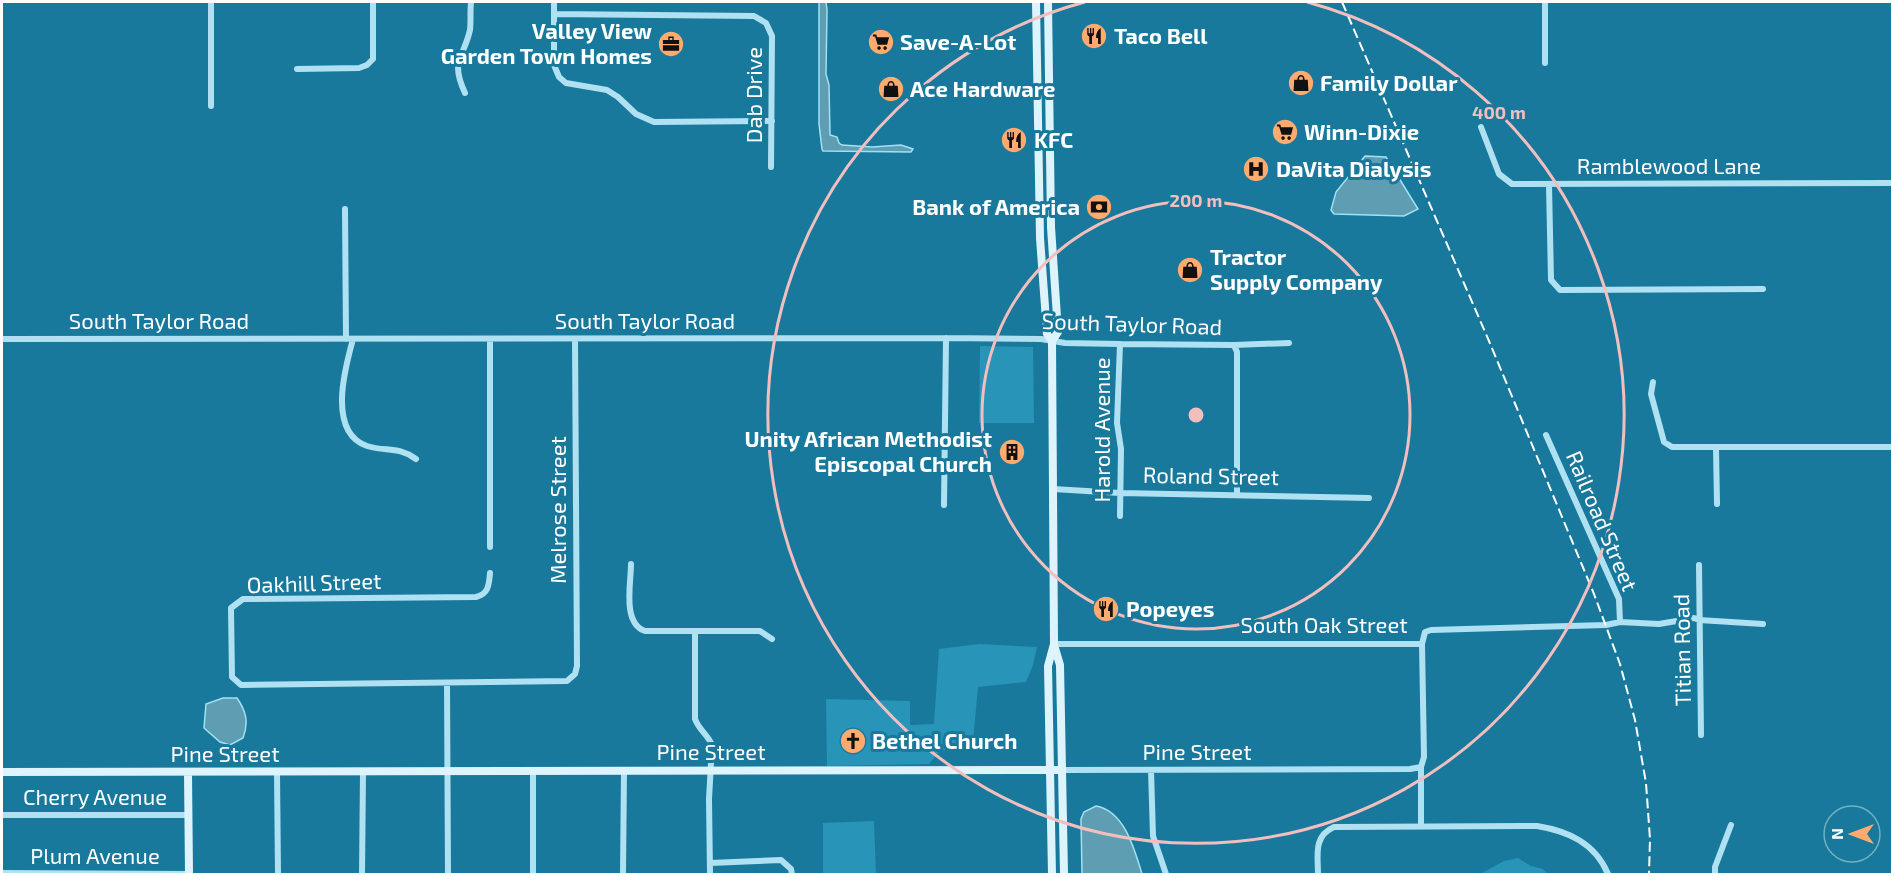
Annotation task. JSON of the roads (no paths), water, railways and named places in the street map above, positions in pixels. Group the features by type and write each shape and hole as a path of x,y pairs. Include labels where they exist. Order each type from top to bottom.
{"main road":[{"path":"1036,2 1040,238 1047,334 1052,341"},
{"path":"1048,2 1051,227 1058,332 1052,341 1054,644 1060,665 1060,770 1064,874"},
{"path":"1052,874 1048,666 1054,644"},
{"name":"Pine Street","path":"2,772 1060,770"},
{"path":"188,772 189,874"}],"street":[{"path":"211,2 211,106"},
{"path":"297,69 359,68 367,65 373,59 373,2"},
{"path":"465,93 458,79 457,65 470,30 471,2"},
{"path":"554,2 554,65 558,76 566,83 607,90 618,96 636,114 654,122 772,121"},
{"path":"1545,2 1545,63"},
{"name":"Dab Drive","path":"554,14 754,16 766,23 772,36 771,167"},
{"name":"Ramblewood Lane","path":"1481,128 1499,174 1512,184 1893,183"},
{"path":"1549,185 1551,280 1560,290 1763,289"},
{"path":"345,209 349,339 342,386 344,419 349,431 358,442 367,446 401,450 416,459"},
{"path":"944,505 946,338"},
{"name":"South Taylor Road","path":"2,339 946,338 1041,339 1120,344 1289,343"},
{"path":"490,339 490,547"},
{"name":"Melrose Street","path":"572,678 577,666 575,339"},
{"name":"Harold Avenue","path":"1120,344 1117,430 1121,449 1120,516"},
{"path":"1234,345 1237,352 1237,494"},
{"path":"1653,382 1651,394 1664,442 1672,447 1893,447"},
{"name":"Railroad Street","path":"1546,435 1619,599 1620,622"},
{"path":"1716,448 1717,504"},
{"name":"Roland Street","path":"1053,489 1120,493 1369,498"},
{"path":"632,564 630,609 632,620 637,628 645,631 760,631 772,639"},
{"name":"Titian Road","path":"1699,565 1701,735"},
{"name":"Oakhill Street","path":"490,573 486,593 476,597 243,599 231,608 232,677 241,685 567,681 572,678"},
{"name":"South Oak Street","path":"1054,644 1422,644 1425,632 1431,630 1606,625 1620,622 1659,624 1694,618 1762,624"},
{"path":"694,631 695,720 712,745 710,874"},
{"path":"1421,826 1421,767 1424,757 1422,644"},
{"path":"447,683 448,874"},
{"name":"Pine Street","path":"1060,770 1410,769 1421,767"},
{"path":"532,770 533,874"},
{"path":"623,874 624,770"},
{"path":"1151,770 1153,836 1166,874"},
{"path":"277,772 278,874"},
{"path":"362,874 363,772"},
{"name":"Cherry Avenue","path":"2,815 188,815"},
{"path":"1715,874 1715,867 1731,825"},
{"path":"1318,874 1318,846 1325,831 1334,827 1421,826 1537,826 1554,829 1577,837 1592,849 1608,874"},
{"path":"710,863 781,860 792,869 792,874"},
{"name":"Plum Avenue","path":"2,873 189,874"}],"railway":[{"path":"1342,2 1489,341 1594,594 1620,664 1635,720 1646,783 1650,839 1649,874"}],"place":[{"name":"Taco Bell","path":"1094,36"},
{"name":"Save-A-Lot","path":"881,42"},
{"name":"Valley View Garden Town Homes","path":"671,44"},
{"name":"Family Dollar","path":"1301,83"},
{"name":"Ace Hardware","path":"891,89"},
{"name":"Winn-Dixie","path":"1285,132"},
{"name":"KFC","path":"1014,140"},
{"name":"DaVita Dialysis","path":"1256,169"},
{"name":"Bank of America","path":"1099,207"},
{"name":"Tractor Supply Company","path":"1190,270"},
{"name":"Unity African Methodist Episcopal Church","path":"1012,452"},
{"name":"Popeyes","path":"1106,609"},
{"name":"Bethel Church","path":"853,741"}]}
